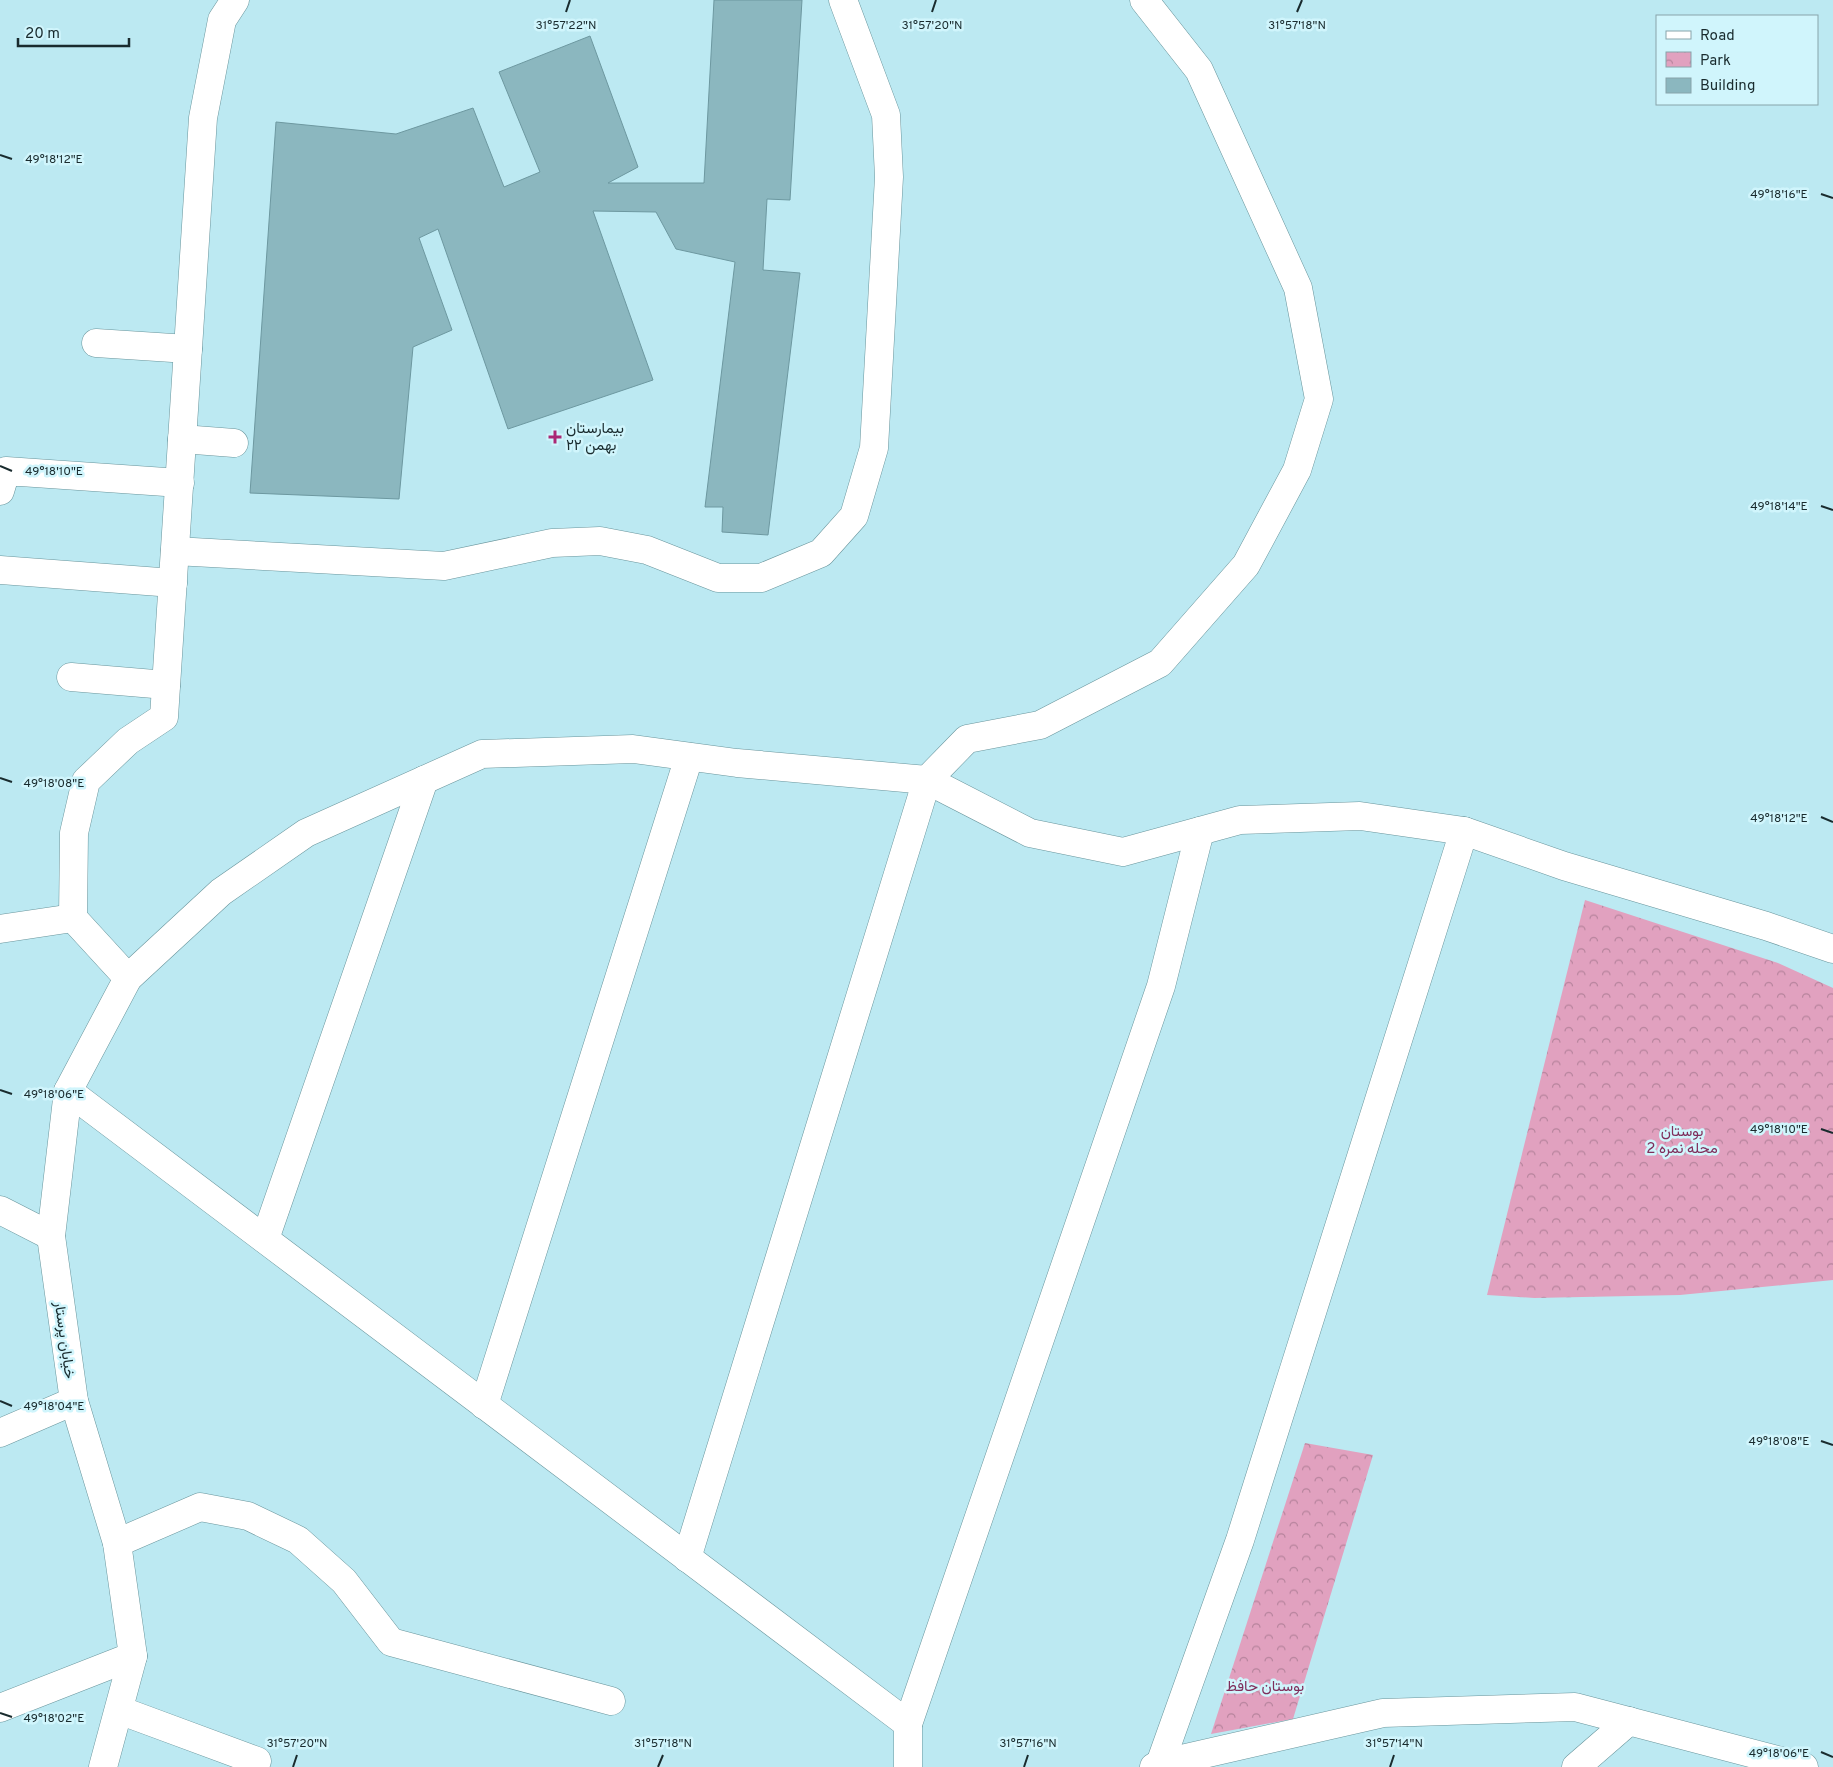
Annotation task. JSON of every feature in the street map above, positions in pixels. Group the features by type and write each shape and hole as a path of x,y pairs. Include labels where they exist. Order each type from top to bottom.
{"street":[{"path":"128,978 73,918 74,833 86,781 128,742 164,717 203,118 222,20 236,0"},
{"path":"175,551 444,566 552,543 600,541 647,550 718,578 761,578 820,553 854,516 874,448 889,176 886,115 843,0"},
{"path":"687,1558 927,780 967,739 1040,725 1160,663 1246,565 1297,470 1319,399 1298,288 1198,70 1144,0"},
{"path":"96,343 188,349"},
{"path":"182,439 234,443"},
{"path":"0,491 6,471 180,483"},
{"path":"0,570 173,583"},
{"path":"71,676 166,685"},
{"name":"خیابان پرستار","path":"103,1767 134,1656 117,1543 74,1401 51,1236 68,1091 128,978 221,892 306,833 482,754 633,749 737,764 927,780"},
{"path":"484,1405 689,757"},
{"path":"265,1239 424,780"},
{"path":"927,780 1030,833 1122,852 1240,820 1360,816 1464,831 1564,866 1766,926 1833,949"},
{"path":"908,1767 908,1724 1161,986 1200,831"},
{"path":"1157,1766 1240,1540 1464,831"},
{"path":"0,929 73,918"},
{"path":"68,1091 908,1724"},
{"path":"0,1210 51,1236"},
{"path":"0,1433 74,1401"},
{"path":"117,1543 200,1507 248,1516 298,1540 344,1581 391,1642 612,1701"},
{"path":"0,1708 134,1656"},
{"path":"1157,1766 1384,1713 1575,1707 1804,1767"},
{"path":"119,1710 257,1761"},
{"path":"1576,1767 1629,1721"}],"green space":[{"name":"بوستان محله نمره 2","path":"1585,900 1778,963 1833,988 1833,1280 1680,1295 1534,1298 1487,1295"},
{"name":"بوستان حافظ","path":"1305,1443 1373,1455 1293,1719 1211,1734"}],"building":[{"path":"714,0 802,0 790,200 767,199 763,270 800,273 768,535 722,532 723,507 705,507 735,262 676,249 656,212 593,211 653,380 508,429 438,229 419,238 452,330 413,347 399,499 250,493 276,122 396,134 473,108 504,187 540,172 499,72 590,36 638,167 608,183 704,183"}],"place":[{"name":"بیمارستان ۲۲ بهمن","path":"555,437"}]}
